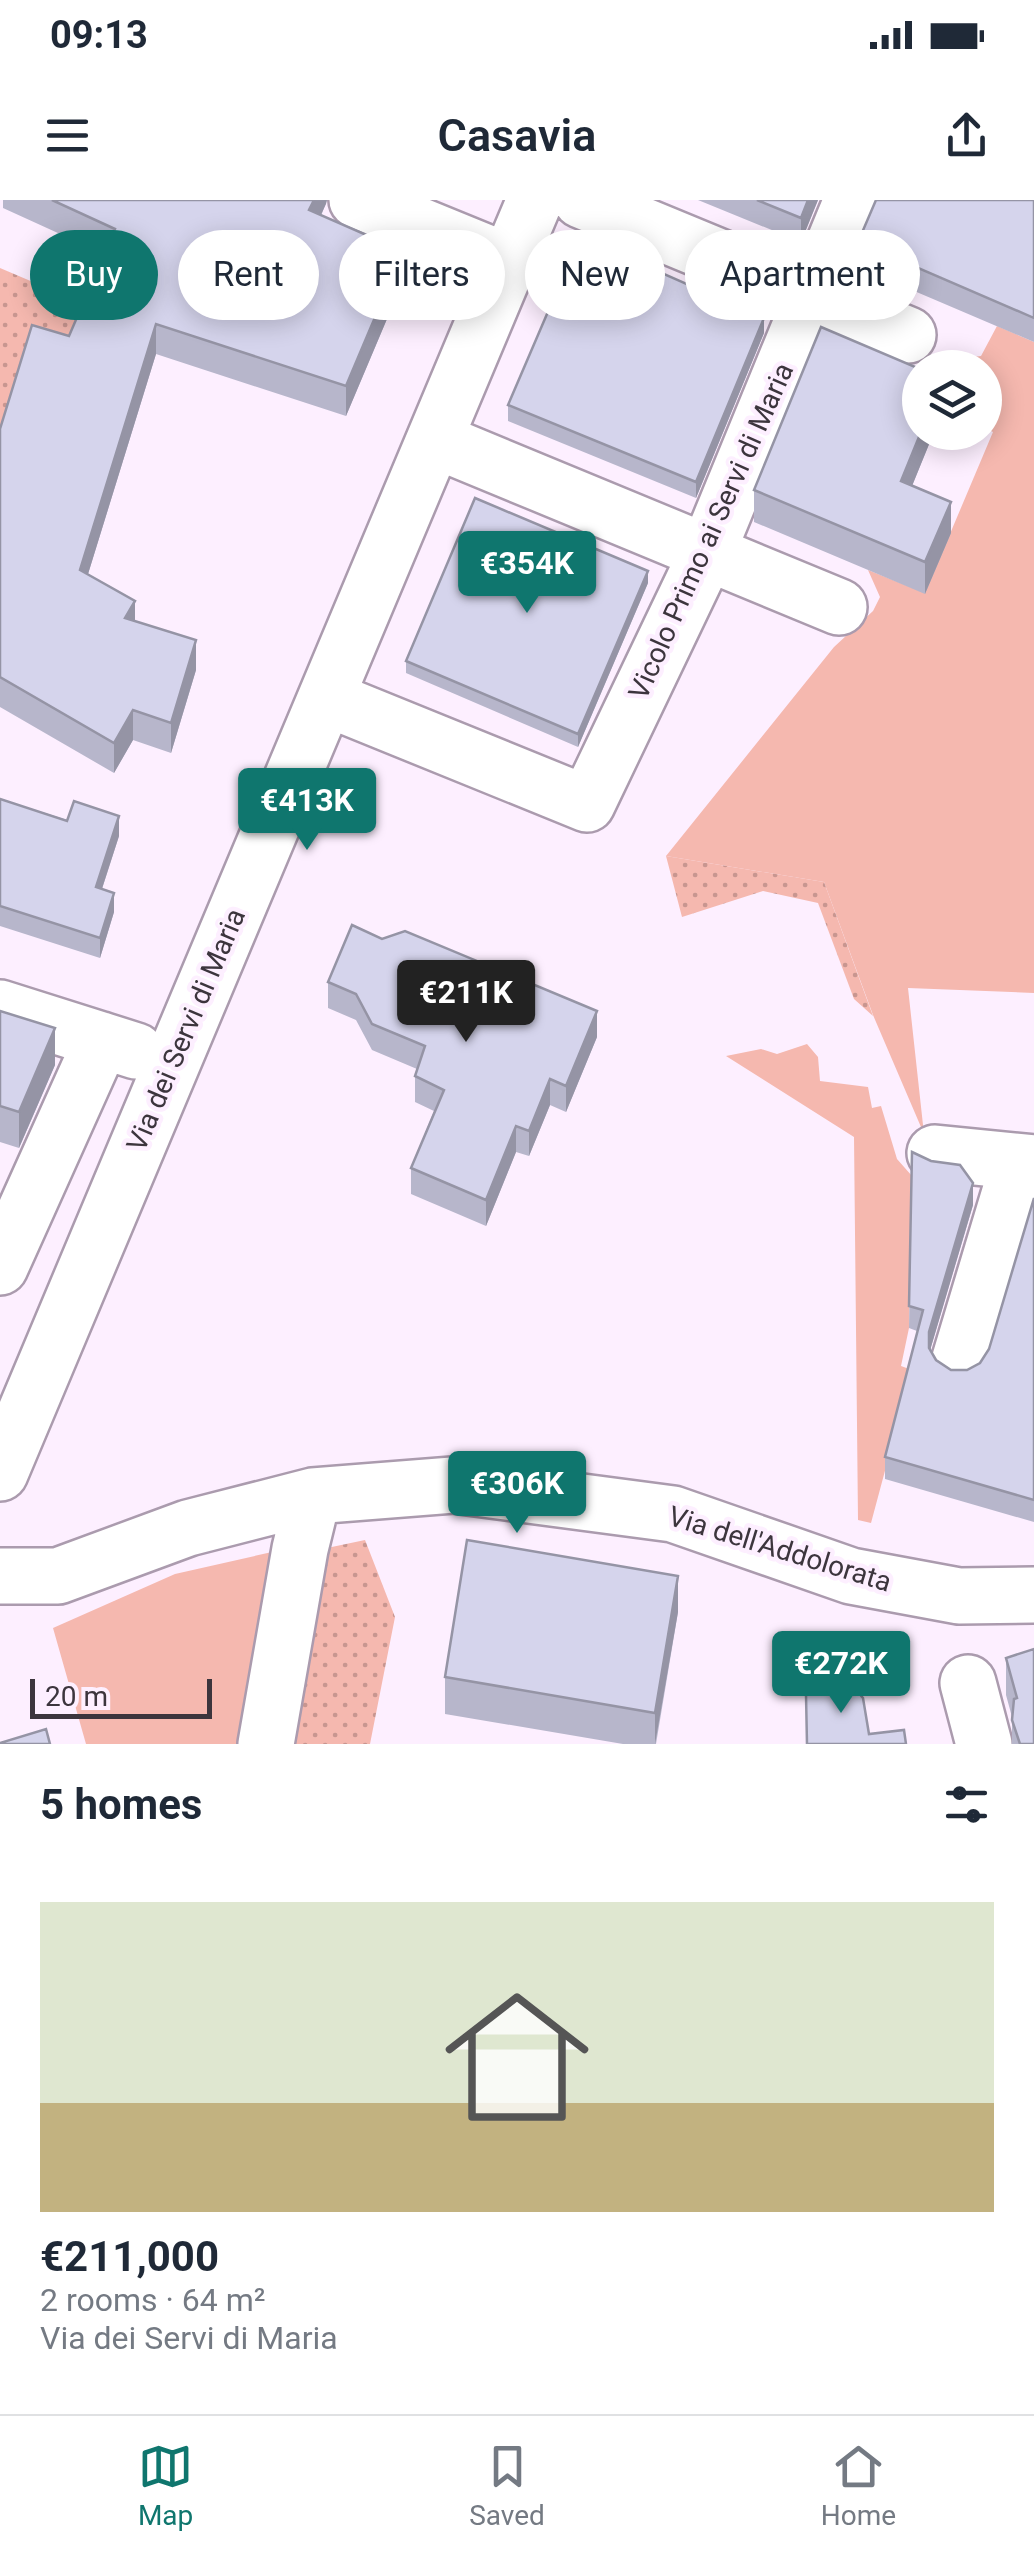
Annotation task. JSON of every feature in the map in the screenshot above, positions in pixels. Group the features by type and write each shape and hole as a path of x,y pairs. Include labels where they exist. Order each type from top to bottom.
{"street":[{"path":"357,200 439,215 509,262"},
{"name":"Via dei Servi di Maria","path":"0,1473 536,200"},
{"path":"582,200 685,243"},
{"name":"Vicolo Primo ai Servi di Maria","path":"840,230 852,200"},
{"name":"Vicolo Primo ai Servi di Maria","path":"326,698 587,804 706,553 803,320"},
{"path":"871,320 908,335"},
{"path":"434,440 839,607"},
{"path":"0,1008 172,1063"},
{"path":"0,1267 102,1040"},
{"path":"935,1153 1026,1162 959,1362"},
{"name":"Via dell'Addolorata","path":"0,1576 58,1576 188,1528 313,1496 453,1485 673,1514 851,1576 959,1596 1034,1596"},
{"path":"266,1744 313,1496"},
{"path":"968,1683 984,1744"}],"shaded area":[{"path":"0,268 30,281 30,320 87,320 0,459"},
{"path":"997,326 1034,342 1034,993 908,988 924,1134 873,1015 824,882 666,856 834,647 873,611 880,597 868,570 925,593 985,450 1002,450 1002,350 984,350"},
{"path":"666,856 824,882 873,1016 854,999 818,903 763,891 682,917"},
{"path":"807,1044 818,1057 820,1081 868,1087 872,1108 881,1106 897,1159 912,1176 909,1328 901,1366 912,1370 871,1523 858,1520 854,1137 726,1056 761,1049 777,1054"},
{"path":"365,1540 395,1617 370,1744 286,1744 327,1548"},
{"path":"272,1552 237,1744 86,1744 53,1628 175,1574"}],"building":[{"path":"52,200 314,200 309,210 355,230 339,230 339,320 374,320 346,386 156,324 80,570 135,601 125,618 196,640 171,723 133,710 114,743 0,677 0,429 32,325 69,336 76,320 158,320 158,230 115,229"},
{"path":"757,200 808,200 801,218"},
{"path":"876,200 1034,200 1034,318 920,269 920,230 863,230"},
{"path":"665,274 685,283 685,320 763,320 696,482 508,405 544,320 665,320"},
{"path":"821,327 902,361 902,450 914,450 901,481 951,502 925,562 754,490"},
{"path":"475,498 648,571 578,734 406,661"},
{"path":"0,799 67,821 74,801 119,816 96,887 114,893 100,938 0,906"},
{"path":"352,925 382,939 405,931 597,1011 566,1086 550,1079 529,1131 516,1126 486,1200 411,1168 444,1090 415,1076 425,1046 372,1024 356,994 328,982"},
{"path":"0,1011 55,1028 19,1112 0,1106"},
{"path":"912,1152 931,1161 960,1165 973,1183 929,1332 929,1348 936,1360 951,1370 967,1370 980,1363 989,1349 1034,1198 1034,1500 885,1457 923,1310 909,1306"},
{"path":"467,1540 678,1576 655,1713 445,1677"},
{"path":"1034,1649 1034,1744 1020,1744 1012,1720 1017,1698 1006,1658"},
{"path":"835,1675 850,1683 863,1698 869,1734 904,1730 906,1744 807,1744 806,1695 818,1680"},
{"path":"46,1729 50,1744 0,1744 0,1743"}]}
